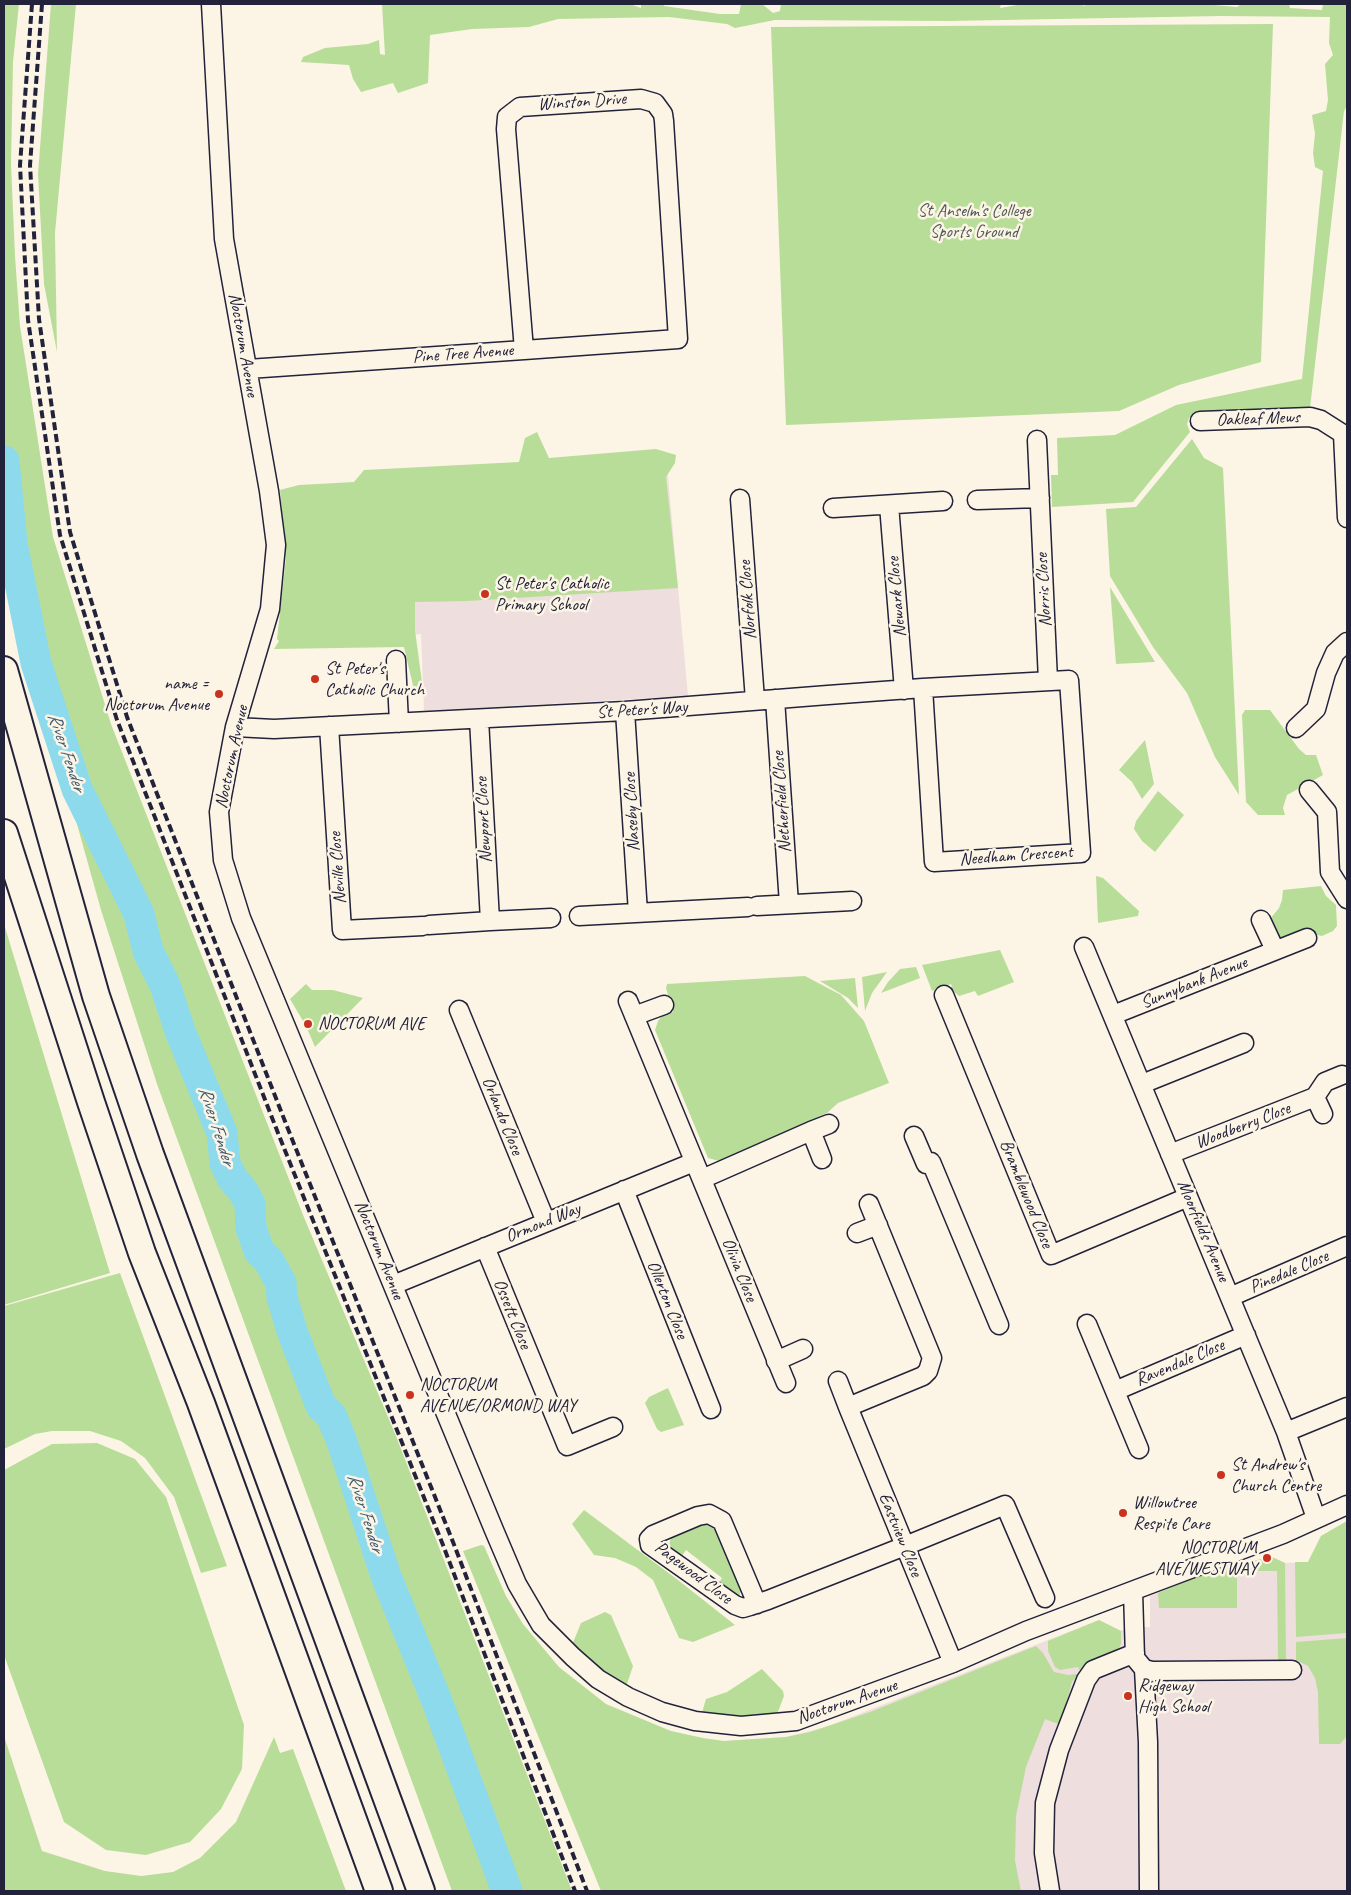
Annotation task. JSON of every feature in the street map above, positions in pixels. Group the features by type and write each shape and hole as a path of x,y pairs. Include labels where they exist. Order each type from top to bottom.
{"highway":[{"path":"4,670 96,996 150,1154 421,1891"},
{"path":"4,833 90,1102 142,1253 205,1412 379,1891"}],"street":[{"name":"Noctorum Avenue","path":"212,4 224,239 248,369 276,545 270,609 235,727 218,812 223,860 241,918 517,1584 548,1633 598,1679 628,1697 662,1712 694,1721 741,1726 796,1722 953,1663 1026,1631 1283,1534 1347,1505"},
{"name":"Winston Drive","path":"524,350 505,123 510,113 526,106 641,99 655,103 660,108 664,121 678,339"},
{"name":"Pine Tree Avenue","path":"248,369 678,339"},
{"name":"Oakleaf Mews","path":"1200,421 1310,417 1321,420 1345,433"},
{"path":"1345,433 1347,518"},
{"name":"Norris Close","path":"1037,440 1048,682"},
{"path":"977,500 1040,498"},
{"name":"Norfolk Close","path":"740,499 755,700"},
{"path":"833,508 944,501"},
{"name":"Newark Close","path":"889,505 904,690"},
{"path":"1296,728 1316,709 1335,653 1347,642"},
{"path":"396,660 399,723"},
{"name":"Needham Crescent","path":"923,688 934,862 1081,853 1069,680 1048,682"},
{"name":"St Peter's Way","path":"235,727 274,729 626,711 923,688 1048,682"},
{"name":"Netherfield Close","path":"775,699 789,904"},
{"name":"Naseby Close","path":"626,711 638,913"},
{"name":"Newport Close","path":"479,719 490,921"},
{"name":"Neville Close","path":"329,726 342,930 490,921"},
{"path":"1309,790 1326,812 1330,872 1347,899"},
{"path":"579,916 852,901"},
{"path":"490,921 551,918"},
{"path":"1261,920 1275,950"},
{"name":"Sunnybank Avenue","path":"1113,1015 1307,938"},
{"name":"Moorfields Avenue","path":"1084,946 1286,1432 1316,1518"},
{"name":"Bramblewood Close","path":"944,995 1051,1255 1188,1197"},
{"name":"Olivia Close","path":"664,1005 631,1008 786,1383"},
{"name":"Orlando Close","path":"459,1010 546,1222"},
{"path":"1142,1084 1244,1044"},
{"name":"Woodberry Close","path":"1170,1154 1316,1097 1325,1082 1342,1074"},
{"path":"1316,1097 1323,1114"},
{"path":"702,1179 829,1124"},
{"path":"811,1131 822,1159"},
{"path":"914,1136 926,1164 931,1162 999,1325"},
{"name":"Ormond Way","path":"393,1285 694,1162"},
{"name":"Ollerton Close","path":"624,1190 711,1410"},
{"path":"848,1407 923,1376 931,1365 932,1358 869,1204"},
{"path":"857,1233 878,1225"},
{"name":"Pinedale Close","path":"1230,1297 1347,1246"},
{"name":"Ossett Close","path":"484,1247 566,1446 612,1427"},
{"name":"Ravendale Close","path":"1087,1324 1139,1448"},
{"name":"Ravendale Close","path":"1115,1391 1246,1335"},
{"path":"776,1361 803,1349"},
{"name":"Eastview Close","path":"838,1381 953,1663"},
{"path":"1286,1432 1347,1407"},
{"name":"Pagewood Close","path":"757,1604 722,1521 708,1514 698,1516 653,1535 649,1540 650,1545 742,1608 757,1604 1005,1505 1045,1598"},
{"path":"1133,1591 1135,1658 1144,1669 1148,1742 1149,1891"},
{"path":"1050,1891 1044,1853 1045,1802 1059,1750 1086,1680 1093,1670 1135,1653"},
{"path":"1144,1669 1152,1671 1292,1670"}],"shaded area":[{"name":"St Peter's Catholic Primary School","path":"667,466 688,696 424,711 421,634 285,641"},
{"name":"Ridgeway High School","path":"1347,1521 1347,1891 624,1891 724,1741 786,1737 826,1727 1099,1620 1121,1631 1129,1627 1150,1627 1150,1596 1221,1567 1272,1557 1285,1563 1308,1562 1321,1536"}],"green space":[{"path":"4,4 19,4 13,62 11,164 15,256 20,326 53,537 111,724 303,1215 396,1436 572,1891 452,1891 157,1084 101,910 31,660 4,534"},
{"path":"51,4 76,4 55,233 57,352 44,284 38,174"},
{"path":"382,4 630,4 641,8 641,4 664,4 664,6 720,14 739,14 741,4 762,4 773,13 780,11 781,4 1001,4 1000,8 1023,4 1082,4 1084,6 1087,4 1203,4 1237,7 1241,4 1289,4 1290,8 1322,10 1323,4 1347,4 1347,106 1344,111 1310,408 1194,414 1189,418 1187,424 1190,432 1133,502 1052,507 1051,475 1058,475 1057,438 1115,435 1176,405 1302,379 1323,171 1315,167 1313,153 1315,134 1312,115 1326,111 1328,100 1325,64 1333,55 1329,43 1330,17 1220,16 948,21 775,20 735,28 727,24 669,17 558,19 529,27 472,29 430,35 428,83 398,93 393,83 361,92 353,79 349,65 301,62 303,57 325,48 368,44 379,40 380,54 385,55"},
{"name":"St Anselm's College Sports Ground","path":"1273,24 1261,362 1179,385 1119,411 786,425 771,27"},
{"name":"St Peter's Catholic Primary School","path":"537,432 549,458 656,449 676,455 675,463 666,477 678,588 467,601 415,602 415,630 423,690 415,694 404,647 274,649 279,641 277,639 286,558 280,490 299,485 354,482 364,470 519,462 525,438"},
{"path":"1192,439 1204,458 1223,468 1239,795 1215,757 1187,693 1153,647 1110,576 1106,509 1136,507"},
{"path":"1110,587 1155,662 1116,664"},
{"path":"1245,710 1270,710 1299,749 1306,755 1316,755 1323,775 1287,795 1283,808 1285,815 1258,815 1246,802 1242,715"},
{"path":"1145,740 1154,784 1142,799 1132,782 1119,770"},
{"path":"1158,791 1184,815 1155,852 1142,841 1134,829 1136,821"},
{"path":"1096,876 1103,878 1139,911 1138,916 1098,923"},
{"path":"1321,886 1326,896 1336,905 1337,926 1333,931 1322,936 1312,934 1284,939 1279,937 1270,919 1279,908 1283,890"},
{"path":"4,924 110,1273 4,1305"},
{"path":"1000,950 1014,982 978,996 975,991 959,996 954,992 951,984 932,991 922,965"},
{"path":"916,967 920,978 881,993 900,969"},
{"path":"887,972 872,993 865,1011 862,977"},
{"path":"805,976 841,995 864,1021 889,1083 838,1103 827,1113 719,1161 708,1158 655,1030 658,1021 663,1015 673,1012 666,988 667,984"},
{"path":"855,978 858,1008 848,998 820,981"},
{"path":"306,984 312,990 333,990 363,998 315,1047 306,1026 290,999"},
{"path":"120,1273 227,1566 201,1573 174,1497 145,1458 121,1441 90,1431 52,1431 35,1434 4,1449 4,1306"},
{"path":"668,1388 684,1425 661,1432 657,1429 645,1403 649,1397"},
{"path":"97,1443 135,1459 166,1497 244,1725 242,1769 221,1809 190,1842 146,1855 106,1850 64,1822 4,1655 4,1470 52,1444"},
{"path":"584,1510 735,1625 693,1642 679,1638 653,1580 636,1567 615,1558 594,1555 572,1524"},
{"path":"1347,1521 1347,1633 1296,1637 1295,1562 1308,1562 1321,1536"},
{"path":"699,1525 708,1525 718,1532 741,1589 739,1599 716,1588 722,1578 686,1550 679,1560 668,1549 671,1537"},
{"path":"481,1545 484,1546 506,1596 523,1624 559,1667 606,1704 671,1731 703,1738 724,1741 786,1737 810,1732 870,1712 1036,1646 1043,1653 1054,1672 1068,1675 1078,1674 1072,1682 1062,1718 1058,1724 1045,1719 1026,1767 1016,1816 1015,1861 1021,1891 601,1891 463,1551"},
{"path":"1272,1557 1285,1563 1286,1660 1278,1661 1277,1571 1237,1571 1237,1608 1159,1608 1158,1593 1221,1567"},
{"path":"605,1612 611,1615 633,1666 626,1687 592,1665 572,1645 581,1623"},
{"path":"1099,1620 1121,1631 1121,1644 1118,1650 1080,1671 1078,1667 1060,1670 1055,1667 1048,1651 1048,1641"},
{"path":"1347,1638 1347,1736 1340,1744 1319,1744 1318,1692 1315,1678 1308,1666 1296,1660 1296,1642"},
{"path":"762,1669 783,1691 784,1696 776,1717 740,1719 701,1716 706,1699 727,1692"},
{"path":"4,1736 42,1851 105,1871 141,1876 173,1872 200,1858 236,1822 274,1737 280,1753 293,1749 346,1891 4,1891"}],"waterway":[{"name":"River Fender","path":"4,461 12,543 36,663 77,789 139,914 148,951 165,985 180,1031 222,1133 225,1163 232,1178 243,1191 250,1204 251,1228 259,1251 269,1261 281,1283 282,1297 292,1331 321,1406 331,1415 341,1439 386,1576 438,1704 507,1891"}],"railway":[{"path":"32,4 20,165 28,320 60,535 117,720 278,1133 443,1545 575,1891"},
{"path":"42,4 30,165 39,319 70,532 127,717 288,1129 453,1542 587,1891"}],"place":[{"name":"St Peter's Catholic Primary School","path":"485,594"},
{"name":"St Peter's Catholic Church","path":"315,679"},
{"name":"name = Noctorum Avenue","path":"219,694"},
{"name":"NOCTORUM AVE","path":"308,1024"},
{"name":"NOCTORUM AVENUE/ORMOND WAY","path":"410,1395"},
{"name":"St Andrew's Church Centre","path":"1221,1475"},
{"name":"Willowtree Respite Care","path":"1123,1513"},
{"name":"NOCTORUM AVE/WESTWAY","path":"1267,1558"},
{"name":"Ridgeway High School","path":"1128,1696"}]}
